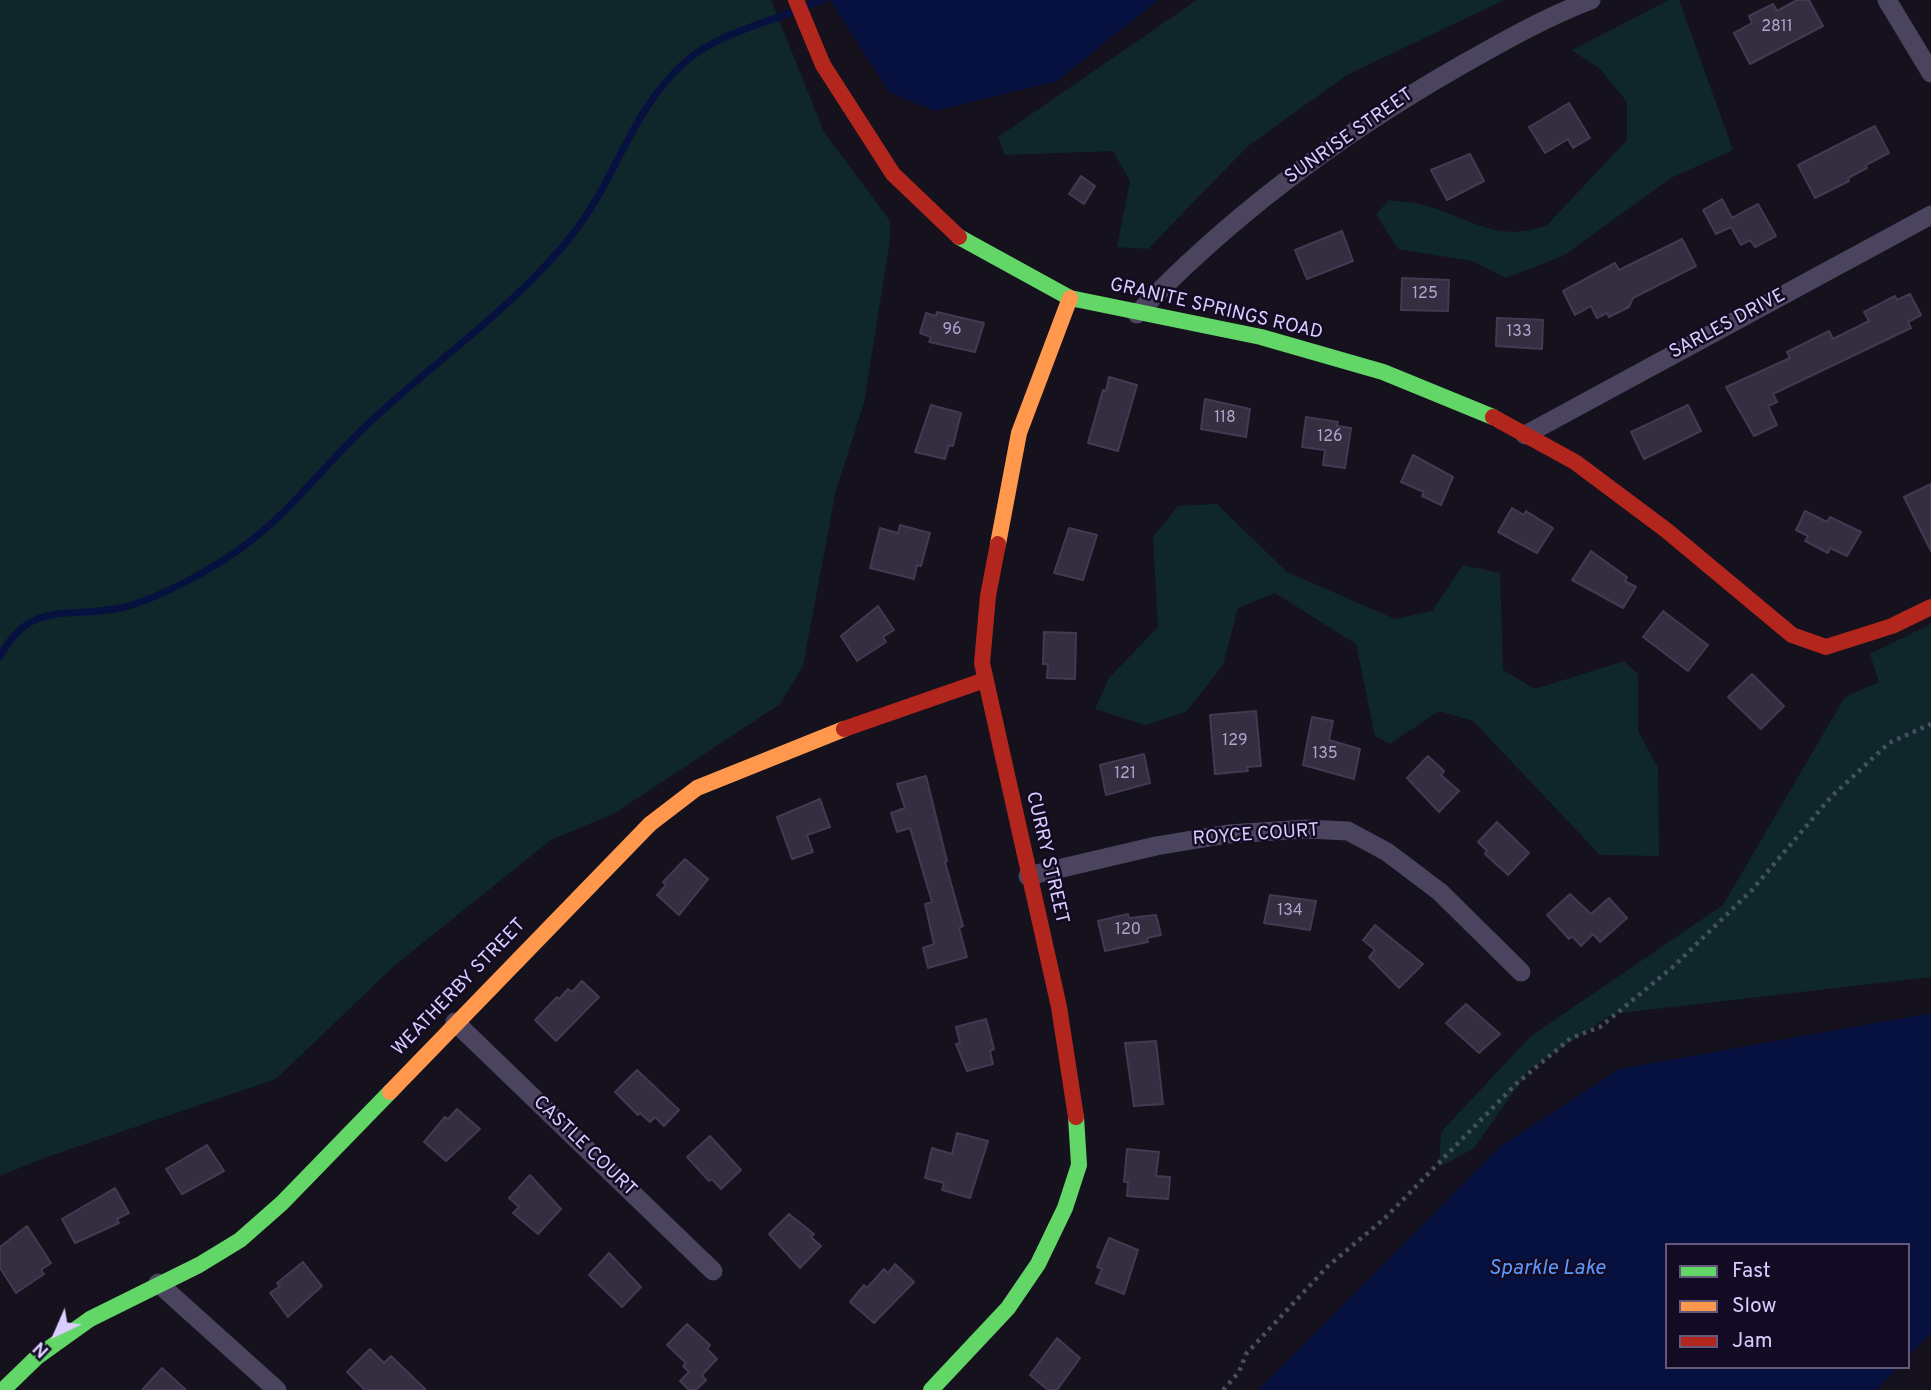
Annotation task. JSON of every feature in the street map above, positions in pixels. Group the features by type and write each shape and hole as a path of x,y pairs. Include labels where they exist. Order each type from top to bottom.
{"street":[{"name":"GRANITE SPRINGS ROAD","path":"796,0 823,65 893,174 962,240 1070,298 1137,314 1261,337 1383,372 1483,411 1575,462 1666,530 1792,635 1826,647 1892,626 1931,607"},
{"name":"SUNRISE STREET","path":"1137,314 1175,274 1263,198 1390,106 1543,19 1591,0"},
{"path":"1887,0 1931,73"},
{"name":"SARLES DRIVE","path":"1525,435 1931,215"},
{"name":"CURRY STREET","path":"931,1390 1008,1308 1038,1264 1065,1208 1079,1165 1076,1114 1059,1007 1027,876 982,663 988,596 1019,433 1070,298"},
{"name":"WEATHERBY STREET","path":"3,1390 37,1357 90,1319 158,1283 200,1265 240,1240 282,1203 650,824 697,788 812,740 985,680"},
{"name":"ROYCE COURT","path":"1027,876 1156,846 1228,834 1307,829 1348,831 1387,852 1440,892 1521,972"},
{"name":"CASTLE COURT","path":"455,1022 713,1272"},
{"path":"158,1283 276,1390"}],"path":[{"path":"1223,1390 1239,1373 1246,1354 1328,1266 1384,1219 1516,1084 1571,1038 1600,1027 1674,966 1752,890 1831,797 1889,743 1931,724"}],"green space":[{"path":"0,0 771,0 824,132 890,221 890,240 864,403 836,490 803,666 780,704 615,813 551,840 395,965 276,1079 47,1157 0,1176"},
{"path":"1197,0 1504,0 1347,75 1248,146 1148,249 1117,247 1130,181 1113,151 1005,155 998,137"},
{"path":"1669,0 1679,0 1733,150 1671,178 1563,256 1506,278 1472,261 1398,249 1376,214 1389,200 1422,205 1499,231 1530,230 1547,225 1627,140 1627,102 1600,69 1572,50"},
{"path":"1217,504 1287,572 1395,619 1432,611 1463,565 1500,573 1503,670 1535,689 1624,661 1638,674 1638,731 1658,768 1659,856 1600,855 1473,721 1439,711 1390,744 1375,736 1356,644 1275,593 1238,608 1223,665 1186,712 1145,725 1095,709 1109,678 1158,627 1153,537 1178,506"},
{"path":"1931,624 1931,977 1612,1014 1530,1069 1473,1149 1439,1167 1441,1132 1531,1036 1723,905 1845,697 1879,682 1870,654"}],"water":[{"path":"830,0 1158,0 1057,81 936,111 890,93"},
{"name":"Sparkle Lake","path":"1931,1013 1931,1333 1910,1355 1910,1243 1665,1243 1665,1369 1896,1369 1876,1390 1258,1390 1501,1146 1619,1069"}],"building":[{"path":"1797,0 1809,0 1823,26 1750,64 1734,33 1752,23 1749,16 1773,4 1777,11"},
{"path":"1569,103 1590,138 1573,148 1568,139 1545,153 1529,127"},
{"path":"1875,126 1889,153 1866,165 1867,168 1848,178 1849,181 1815,198 1798,165"},
{"path":"1470,154 1484,181 1447,200 1431,170"},
{"path":"1081,176 1095,186 1084,204 1069,194"},
{"path":"1722,199 1732,218 1758,204 1776,236 1755,247 1750,240 1741,245 1731,227 1716,234 1703,210"},
{"path":"1342,231 1353,261 1307,279 1295,250"},
{"path":"1682,239 1696,266 1633,298 1629,307 1609,317 1607,313 1597,318 1591,306 1575,315 1563,291 1615,263 1619,270"},
{"path":"1402,278 1449,280 1448,311 1401,310"},
{"path":"1910,294 1921,315 1908,322 1911,328 1773,394 1777,402 1768,406 1777,425 1754,436 1726,387 1790,358 1787,352 1829,331 1833,339 1869,321 1864,312 1895,296 1897,300"},
{"path":"937,312 984,323 975,352 929,342 931,337 920,333 926,313 936,316"},
{"path":"1497,318 1543,320 1542,349 1496,346"},
{"path":"1109,377 1137,385 1118,451 1088,443"},
{"path":"1205,399 1250,409 1246,437 1201,429"},
{"path":"931,405 961,413 953,446 949,445 945,459 915,452"},
{"path":"1688,405 1701,431 1644,459 1631,432"},
{"path":"1306,417 1338,422 1337,426 1351,428 1345,468 1323,465 1325,450 1302,447"},
{"path":"1413,455 1453,477 1441,505 1422,496 1424,492 1401,482"},
{"path":"1931,484 1931,551 1904,497"},
{"path":"1512,508 1524,515 1526,511 1553,528 1537,553 1498,532"},
{"path":"1805,511 1827,522 1830,517 1861,532 1847,556 1830,548 1828,553 1805,541 1808,536 1796,530"},
{"path":"900,525 930,533 921,566 917,565 914,579 870,568 880,528 898,533"},
{"path":"1069,528 1097,535 1083,580 1054,573"},
{"path":"1591,551 1627,577 1625,581 1636,587 1623,608 1572,580"},
{"path":"878,606 894,630 883,637 886,642 857,661 841,636"},
{"path":"1663,611 1708,645 1688,671 1643,637"},
{"path":"1044,632 1076,633 1075,679 1047,678 1048,664 1043,664"},
{"path":"1752,674 1784,706 1761,729 1728,697"},
{"path":"1256,711 1261,766 1247,767 1248,771 1215,774 1210,715"},
{"path":"1312,717 1333,721 1329,740 1360,749 1354,779 1303,765"},
{"path":"1144,754 1150,783 1106,795 1100,765"},
{"path":"1428,756 1444,771 1441,775 1459,791 1439,812 1407,778"},
{"path":"926,776 947,861 945,862 963,926 959,928 967,957 928,968 923,948 934,944 925,904 932,902 910,828 897,832 891,813 905,808 897,784"},
{"path":"820,799 830,827 807,835 813,852 792,859 777,817"},
{"path":"1497,822 1529,853 1508,875 1485,854 1487,851 1478,842"},
{"path":"685,859 708,879 679,915 657,895 666,885 663,882"},
{"path":"1570,894 1591,914 1609,898 1627,918 1600,942 1593,934 1581,946 1572,936 1569,939 1547,915"},
{"path":"1270,895 1316,901 1310,930 1264,923"},
{"path":"1128,914 1129,918 1156,915 1161,935 1147,938 1148,942 1105,951 1098,921"},
{"path":"1375,925 1423,964 1399,988 1369,957 1375,950 1363,940"},
{"path":"582,981 599,997 556,1041 535,1020 557,997 559,999 568,989 572,992"},
{"path":"1466,1004 1500,1034 1479,1053 1446,1023"},
{"path":"986,1019 994,1049 990,1051 993,1064 967,1071 956,1044 960,1043 956,1027"},
{"path":"1156,1041 1163,1104 1134,1106 1125,1043"},
{"path":"637,1070 679,1110 664,1126 655,1117 650,1122 640,1113 638,1115 615,1092"},
{"path":"457,1109 480,1129 446,1161 424,1142 445,1117 448,1119"},
{"path":"957,1133 988,1141 970,1198 942,1190 944,1183 925,1178 932,1148 952,1154"},
{"path":"710,1136 741,1170 721,1189 712,1179 709,1181 687,1157"},
{"path":"207,1145 224,1171 182,1194 166,1169"},
{"path":"1127,1149 1159,1152 1156,1176 1170,1177 1168,1199 1127,1196 1128,1182 1124,1182"},
{"path":"530,1175 561,1209 538,1234 513,1213 519,1207 509,1198"},
{"path":"115,1188 129,1213 117,1219 119,1223 75,1243 62,1219"},
{"path":"789,1214 814,1234 811,1237 821,1246 800,1268 769,1234"},
{"path":"27,1226 51,1263 41,1270 44,1274 16,1293 0,1268 0,1247"},
{"path":"1109,1238 1138,1250 1124,1294 1096,1283 1102,1269 1097,1267"},
{"path":"609,1253 641,1287 622,1307 589,1275"},
{"path":"303,1262 322,1286 288,1317 270,1293 280,1286 277,1283"},
{"path":"895,1264 914,1282 874,1323 850,1302 864,1285 867,1288 884,1269 888,1273"},
{"path":"687,1324 710,1345 707,1349 717,1359 702,1375 706,1380 696,1390 689,1390 680,1381 689,1372 683,1366 686,1363 667,1345"},
{"path":"1057,1338 1080,1358 1057,1390 1048,1390 1030,1375"},
{"path":"370,1349 384,1363 391,1356 426,1390 365,1390 347,1372"},
{"path":"162,1368 186,1390 142,1390"}],"waterway":[{"path":"806,6 823,0"},
{"path":"0,656 12,638 38,619 135,604 189,580 252,540 283,513 369,423 501,309 550,261 572,235 601,192 651,102 666,81 685,62 723,38 795,11"}],"traffic: fast":[{"path":"959,237 1070,298 1261,337 1383,372 1493,417"},
{"path":"3,1390 37,1357 90,1319 199,1265 240,1240 282,1203 390,1092"},
{"path":"931,1390 1008,1308 1038,1264 1065,1208 1079,1165 1076,1117"}],"traffic: slow":[{"path":"998,544 1019,433 1070,298"},
{"path":"390,1092 650,824 697,788 844,729"}],"traffic: jam":[{"path":"796,0 823,65 893,174 959,237"},
{"path":"1493,417 1575,462 1666,530 1792,635 1826,647 1892,626 1931,607"},
{"path":"998,544 988,596 982,663 1059,1007 1076,1117"},
{"path":"844,729 985,680"}]}
